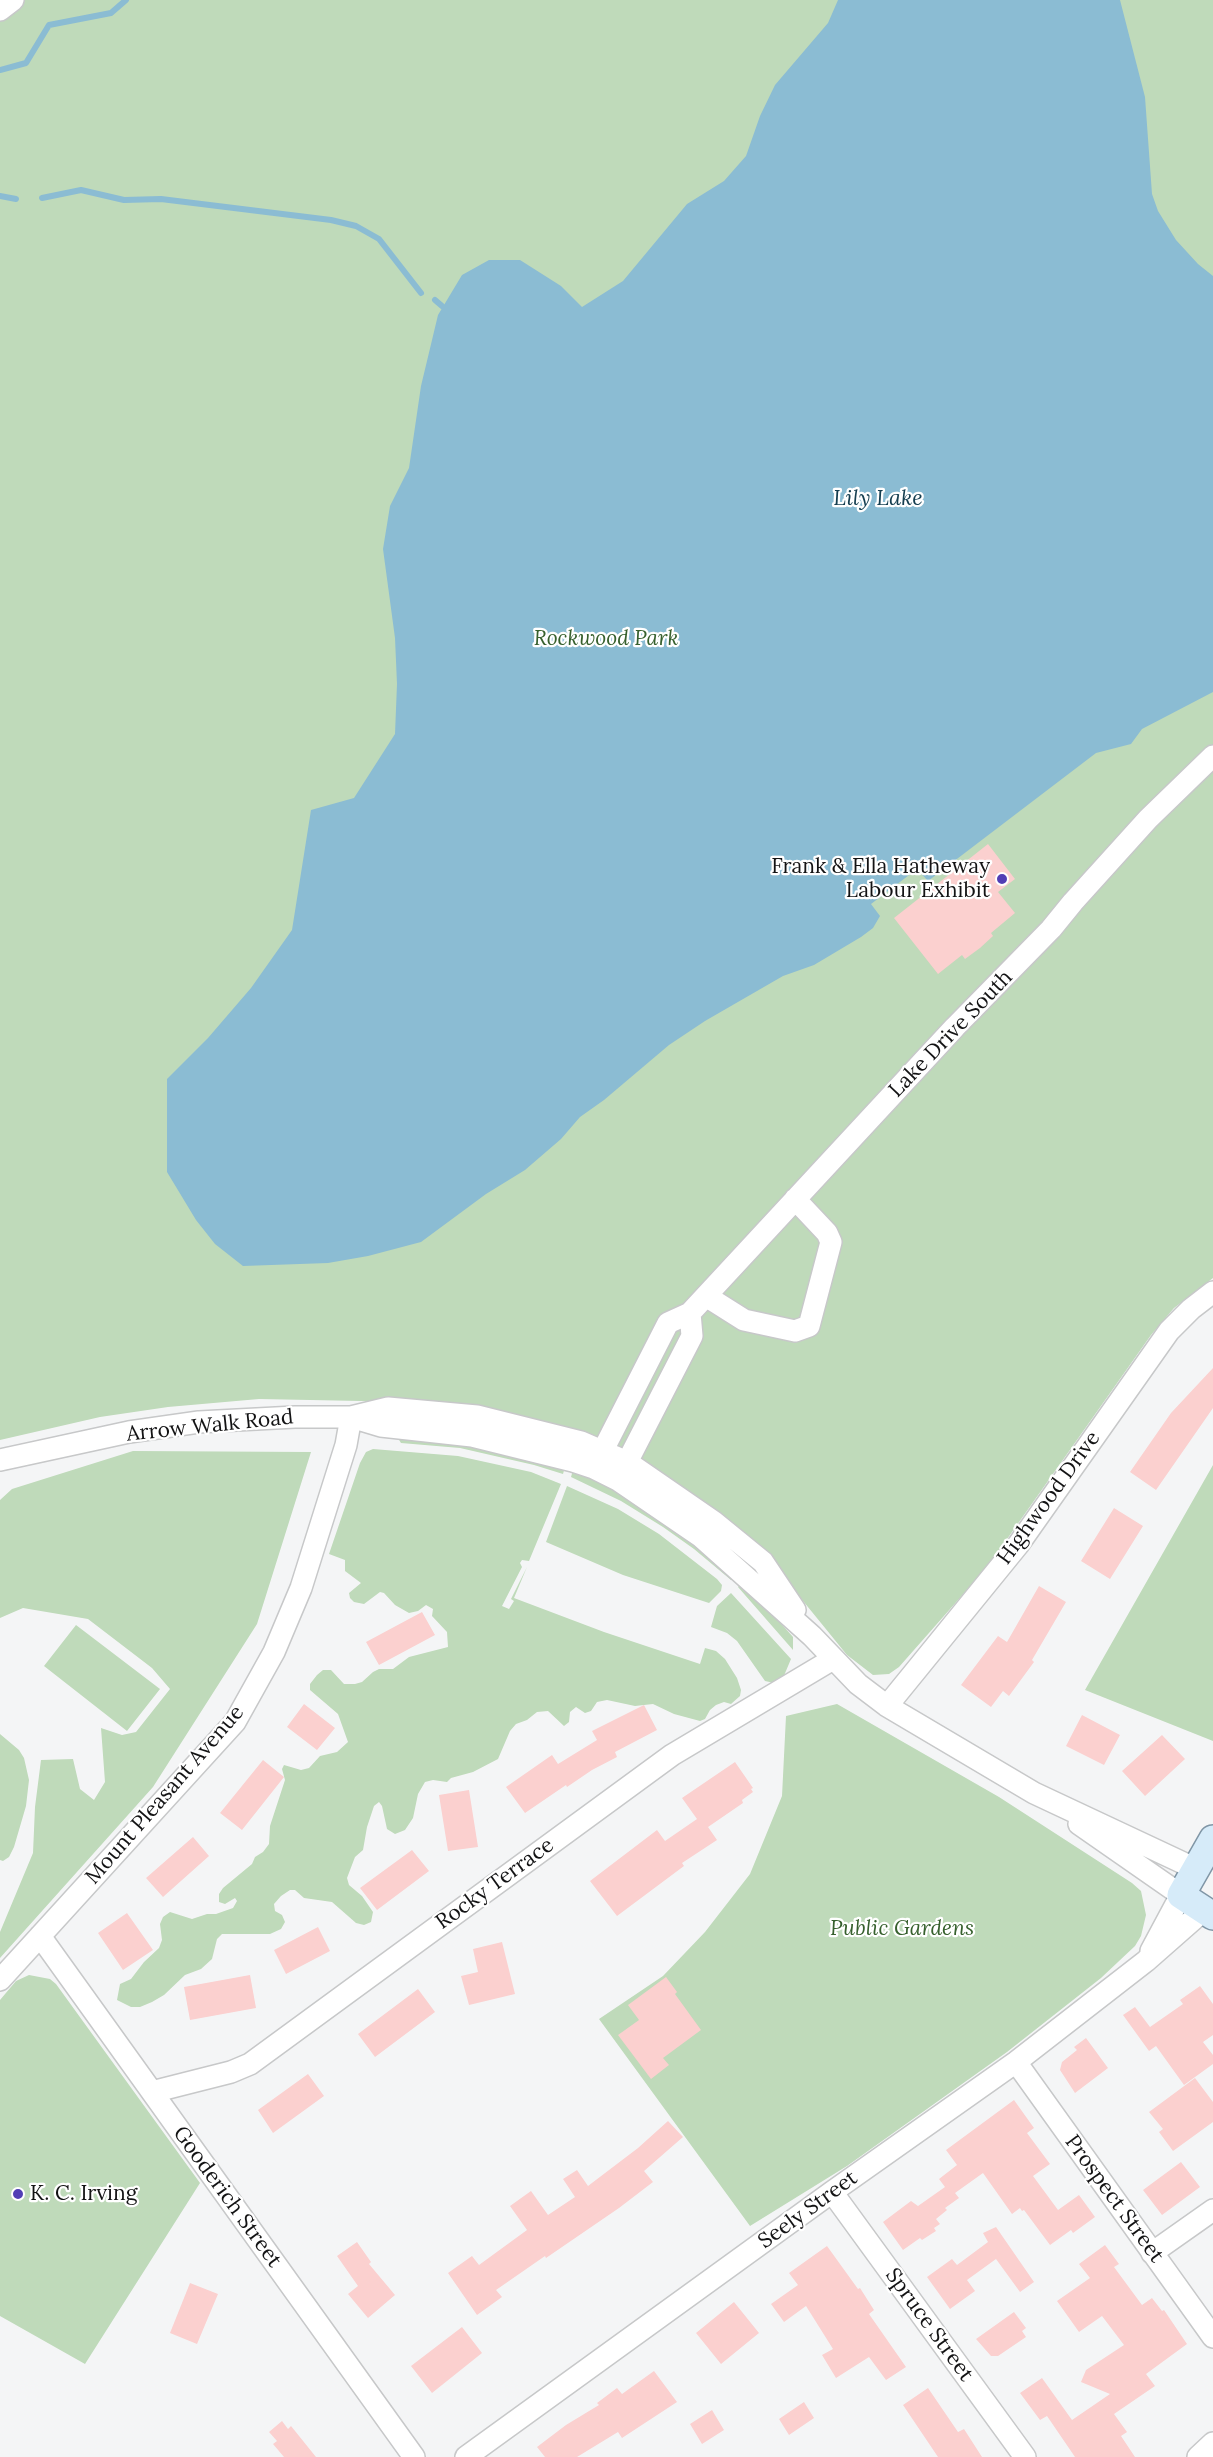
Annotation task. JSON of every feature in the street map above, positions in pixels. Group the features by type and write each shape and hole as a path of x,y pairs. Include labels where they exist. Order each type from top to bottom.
{"main road":[{"name":"Seely Street","path":"1181,1895 1205,1873 1213,1839"},
{"path":"1181,1895 1210,1908"}],"street":[{"path":"0,10 13,0"},
{"name":"Lake Drive South","path":"598,1459 668,1323 690,1313 955,1027 1051,929 1149,819 1213,756"},
{"path":"706,1296 744,1320 795,1331 809,1326 831,1242 827,1233 795,1198"},
{"name":"Highwood Drive","path":"887,1706 1018,1545 1169,1331 1191,1309 1213,1292"},
{"path":"623,1471 692,1336 690,1313"},
{"path":"351,1417 388,1408 438,1411 477,1416 581,1442 598,1459 714,1522 763,1562 812,1636 858,1684 887,1706 1034,1793 1181,1895"},
{"name":"Arrow Walk Road","path":"0,1460 176,1425 296,1417 351,1417"},
{"name":"Mount Pleasant Avenue","path":"0,1980 235,1722 274,1652 296,1599 346,1446 351,1417"},
{"name":"Rocky Terrace","path":"152,2092 231,2072 250,2064 672,1755 833,1659"},
{"path":"1034,1793 1205,1873"},
{"name":"Seely Street","path":"1147,1960 1181,1895"},
{"name":"Seely Street","path":"466,2457 1016,2062 1210,1908"},
{"name":"Gooderich Street","path":"40,1936 414,2457"},
{"name":"Prospect Street","path":"1016,2062 1213,2337"},
{"name":"Spruce Street","path":"832,2192 1025,2457"},
{"path":"1152,2253 1213,2210"},
{"path":"1198,2457 1213,2443"}],"green space":[{"name":"Rockwood Park","path":"0,0 1213,0 1213,1278 1174,1308 1151,1335 988,1566 899,1667 889,1674 873,1675 847,1655 786,1580 710,1510 412,1402 259,1399 168,1407 100,1417 0,1440"},
{"path":"396,1435 430,1436 565,1467 563,1474 460,1448 401,1443"},
{"path":"373,1449 458,1456 531,1472 561,1484 529,1561 522,1560 520,1563 522,1567 502,1606 509,1609 514,1601 511,1599 527,1567 514,1598 604,1632 700,1664 705,1648 716,1651 725,1659 737,1678 741,1690 740,1696 731,1704 724,1702 716,1705 705,1719 700,1721 674,1714 653,1704 635,1706 607,1700 597,1702 591,1711 585,1713 576,1707 570,1712 569,1722 564,1726 548,1711 537,1712 527,1720 516,1724 510,1731 498,1759 473,1772 451,1778 447,1782 433,1780 425,1782 418,1794 413,1818 405,1830 395,1834 387,1829 382,1806 379,1802 374,1806 363,1850 355,1857 347,1878 349,1885 362,1896 373,1912 371,1922 364,1925 356,1923 332,1902 304,1898 295,1890 290,1890 274,1904 275,1911 282,1915 285,1922 281,1929 270,1934 222,1934 217,1939 212,1959 201,1969 185,1975 164,1995 152,2002 140,2007 131,2007 117,2000 120,1984 131,1979 159,1948 162,1940 160,1924 163,1917 170,1912 192,1919 233,1908 237,1901 235,1898 225,1904 219,1902 219,1894 252,1864 255,1857 269,1844 270,1826 285,1780 282,1769 284,1765 301,1770 309,1768 320,1756 337,1752 348,1742 338,1714 310,1690 310,1684 317,1675 323,1670 331,1670 344,1684 355,1684 362,1682 379,1669 393,1669 409,1657 448,1647 447,1632 432,1616 433,1609 426,1605 418,1611 409,1613 380,1592 364,1604 354,1602 349,1593 361,1583 345,1571 345,1560 329,1554 360,1463 366,1452"},
{"path":"133,1451 311,1452 257,1624 153,1787 0,1958 0,1932 33,1853 35,1807 41,1760 73,1759 80,1789 94,1800 105,1782 101,1728 122,1735 136,1732 170,1689 152,1668 88,1619 23,1608 0,1618 0,1500 12,1489"},
{"path":"1213,1465 1213,1741 1085,1690"},
{"path":"573,1470 624,1493 737,1575 731,1580 663,1527 621,1501 571,1477"},
{"path":"567,1486 618,1509 659,1534 717,1579 722,1585 721,1591 709,1603 623,1575 546,1542"},
{"path":"743,1581 793,1637 793,1650 738,1587"},
{"path":"731,1593 791,1659 783,1678 774,1683 765,1681 737,1641 727,1633 711,1627 717,1606"},
{"path":"76,1625 160,1689 127,1731 44,1666"},
{"name":"Public Gardens","path":"837,1704 999,1797 1132,1883 1141,1891 1146,1915 1141,1936 1135,1946 1101,1978 1007,2052 847,2166 750,2226 599,2019 663,1976 705,1932 750,1874 782,1796 786,1716"},
{"path":"0,1734 19,1750 24,1758 29,1780 26,1806 14,1847 9,1857 3,1861 0,1860"},
{"path":"29,1975 50,1979 56,1984 200,2183 85,2364 0,2316 0,2000 16,1981"}],"water":[{"name":"Lily Lake","path":"838,0 1120,0 1145,97 1152,194 1158,211 1176,240 1198,264 1213,276 1213,692 1142,729 1131,744 1096,753 928,881 917,869 871,904 880,916 873,928 814,965 783,976 705,1021 669,1045 604,1100 580,1117 561,1139 525,1170 486,1194 421,1242 368,1256 328,1263 243,1266 215,1244 196,1220 167,1172 167,1079 208,1038 251,988 292,930 311,810 354,798 395,734 397,684 395,638 383,549 390,506 409,468 421,386 438,315 462,275 489,260 520,260 561,286 582,307 623,281 687,204 724,181 746,156 760,116 775,85 828,23"}],"building":[{"path":"988,844 1015,879 998,892 1015,913 991,933 993,936 980,948 965,959 962,955 938,974 894,918"},
{"path":"1213,1368 1213,1408 1156,1490 1130,1472 1171,1413"},
{"path":"1114,1508 1143,1526 1110,1579 1081,1561"},
{"path":"1039,1586 1066,1602 1032,1660 1034,1662 1009,1696 1003,1691 991,1707 961,1685 998,1636 1007,1642"},
{"path":"422,1612 435,1635 379,1665 366,1642"},
{"path":"304,1704 335,1728 317,1750 287,1727"},
{"path":"644,1705 657,1730 615,1752 617,1757 567,1787 566,1785 525,1813 506,1787 552,1755 558,1764 597,1740 592,1731"},
{"path":"1082,1715 1120,1735 1104,1765 1066,1746"},
{"path":"1162,1735 1185,1759 1145,1796 1122,1771"},
{"path":"263,1760 284,1777 242,1830 220,1813"},
{"path":"735,1762 753,1788 751,1789 753,1792 742,1800 743,1803 708,1827 717,1840 682,1863 684,1866 617,1916 590,1881 657,1830 665,1841 697,1819 682,1798"},
{"path":"469,1790 478,1847 448,1851 439,1795"},
{"path":"193,1837 209,1856 163,1897 146,1878"},
{"path":"412,1850 429,1871 377,1910 360,1888"},
{"path":"127,1913 153,1950 123,1970 98,1933"},
{"path":"318,1927 330,1951 286,1974 274,1950"},
{"path":"502,1942 515,1994 469,2005 461,1976 478,1972 473,1949"},
{"path":"250,1975 256,2008 190,2020 184,1987"},
{"path":"666,1977 677,1992 675,1994 701,2030 663,2058 669,2065 651,2079 618,2035 639,2020 628,2005"},
{"path":"1200,1986 1213,2004 1213,2035 1203,2042 1213,2055 1213,2064 1184,2085 1156,2046 1149,2051 1123,2015 1135,2007 1150,2027 1183,2004 1180,2000"},
{"path":"418,1989 435,2012 375,2057 358,2034"},
{"path":"1086,2038 1108,2068 1075,2093 1060,2070 1062,2062 1077,2050 1074,2047"},
{"path":"308,2074 324,2096 273,2133 258,2110"},
{"path":"1195,2078 1213,2102 1213,2122 1173,2151 1159,2132 1163,2129 1149,2112"},
{"path":"1014,2100 1034,2128 1027,2133 1050,2164 1033,2176 1058,2210 1079,2195 1095,2217 1073,2233 1071,2230 1050,2245 1024,2210 1020,2208 1012,2214 983,2173 955,2193 959,2198 945,2208 947,2210 936,2219 940,2224 934,2228 936,2231 922,2240 920,2238 903,2250 883,2222 911,2201 918,2206 945,2187 939,2179 957,2165 946,2150"},
{"path":"668,2121 683,2137 644,2171 653,2182 619,2208 496,2290 502,2297 477,2315 448,2273 472,2256 479,2265 527,2230 510,2206 531,2191 548,2215 575,2197 563,2179 577,2170 588,2186 638,2148"},
{"path":"1181,2162 1200,2187 1162,2215 1143,2190"},
{"path":"996,2227 1034,2282 1020,2292 996,2259 967,2280 975,2291 950,2309 927,2277 952,2259 957,2265 988,2242 983,2233"},
{"path":"357,2242 371,2262 369,2264 395,2295 368,2318 348,2294 358,2286 337,2256"},
{"path":"1105,2245 1119,2264 1114,2267 1142,2305 1152,2298 1162,2311 1164,2310 1187,2344 1146,2374 1155,2386 1114,2414 1127,2432 1121,2436 1135,2457 1075,2457 1047,2416 1040,2420 1020,2393 1042,2378 1072,2420 1110,2394 1081,2382 1086,2370 1124,2345 1102,2316 1079,2332 1057,2301 1090,2278 1079,2264"},
{"path":"827,2246 858,2289 860,2288 874,2310 869,2314 906,2367 886,2380 869,2357 836,2378 822,2355 833,2349 806,2306 784,2322 771,2304 798,2285 789,2273"},
{"path":"190,2283 218,2294 197,2344 170,2333"},
{"path":"734,2302 759,2333 721,2364 696,2333"},
{"path":"1014,2312 1026,2328 1022,2331 1026,2337 998,2356 991,2356 976,2339"},
{"path":"462,2327 482,2353 432,2393 411,2366"},
{"path":"654,2371 677,2402 622,2438 618,2432 577,2457 545,2457 537,2447 566,2425 599,2405 597,2403 617,2388 622,2394"},
{"path":"928,2388 958,2432 964,2429 982,2457 938,2457 903,2405"},
{"path":"804,2402 814,2418 789,2435 779,2419"},
{"path":"712,2410 724,2430 702,2444 690,2424"},
{"path":"282,2421 288,2429 291,2426 316,2457 284,2457 273,2444 277,2441 269,2432"}],"waterway":[{"path":"0,70 26,63 49,25 111,13 126,0"},
{"path":"42,198 81,190 124,200 161,199 331,220 356,226 379,239 421,293"},
{"path":"0,196 16,199"},
{"path":"435,300 442,306"}],"place":[{"name":"Frank & Ella Hatheway Labour Exhibit","path":"1002,879"},
{"name":"K. C. Irving","path":"18,2194"}]}
